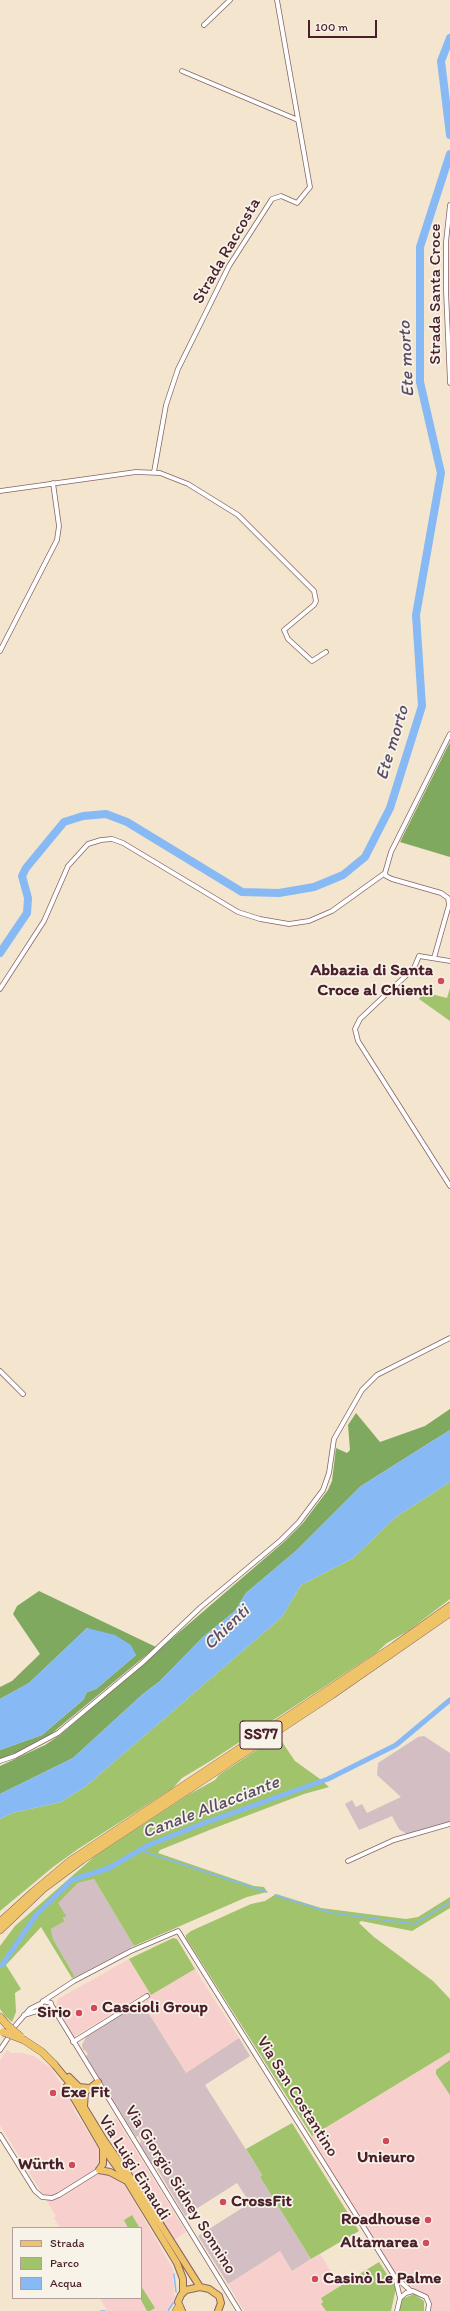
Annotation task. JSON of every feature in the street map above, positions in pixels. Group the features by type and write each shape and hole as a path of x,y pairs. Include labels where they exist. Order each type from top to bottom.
{"highway":[{"name":"SS77","path":"0,1922 72,1864 394,1646 450,1606"},
{"name":"SS77","path":"0,1930 72,1864 332,1695 450,1613"},
{"path":"0,1916 51,1873 72,1864"},
{"path":"0,1937 16,1919 59,1882 72,1864"},
{"path":"0,2017 5,2028 42,2052 54,2064"}],"main road":[{"name":"Via Luigi Einaudi","path":"54,2064 60,2070 200,2287"},
{"name":"Via Luigi Einaudi","path":"54,2064 103,2148 127,2181 177,2263 184,2279 183,2292 179,2298 179,2309"},
{"path":"60,2070 79,2087 89,2088"},
{"path":"84,2108 84,2096 89,2088 98,2082"},
{"path":"103,2148 102,2164 99,2170 110,2172 127,2181"},
{"path":"183,2292 200,2287 209,2289 219,2296 221,2303 218,2311"}],"street":[{"path":"204,25 230,0"},
{"name":"Strada Raccosta","path":"154,472 166,405 178,369 229,266 272,199 281,196 296,203 310,187 277,0"},
{"path":"182,71 298,120"},
{"name":"Strada Santa Croce","path":"450,205 446,242 450,384"},
{"path":"0,491 136,472 154,472 169,476 188,484 231,509 314,591 316,601 314,605 284,630 288,639 312,662 326,652"},
{"path":"0,651 57,540 59,526 53,483"},
{"path":"0,988 44,921 68,866 88,844 101,840 112,839 123,843 238,912 260,919 289,924 310,921 332,911 385,873 391,852 450,734"},
{"path":"385,873 392,879 441,893 448,898 449,906 434,958"},
{"path":"450,961 419,956 414,968 360,1020 356,1025 355,1034 450,1186"},
{"path":"0,1761 15,1756 58,1733 142,1663 201,1607 281,1540 299,1522 323,1490 327,1480 334,1439 362,1390 377,1375 450,1338"},
{"path":"0,1371 23,1394"},
{"path":"348,1860 394,1840 450,1824"},
{"name":"Via San Costantino","path":"56,1992 131,1952 178,1930 395,2276 411,2291 418,2292 426,2297 429,2304 428,2311"},
{"path":"5,2028 24,2015 32,2007 40,2004 56,1992"},
{"path":"47,2012 56,1992"},
{"path":"73,2042 147,1996"},
{"path":"45,2000 51,2004"},
{"path":"24,2015 42,2010 40,2004"},
{"name":"Via Giorgio Sidney Sonnino","path":"51,2004 239,2311"},
{"name":"Via Giorgio Sidney Sonnino","path":"42,2010 59,2019"},
{"path":"0,2050 8,2038"},
{"path":"0,2135 35,2191 42,2197 52,2198 59,2196 99,2170"},
{"name":"Via San Costantino","path":"395,2276 400,2298 397,2311"},
{"path":"400,2298 411,2291"}],"shaded area":[{"path":"424,1736 450,1753 450,1824 408,1835 399,1829 392,1816 359,1830 345,1804 352,1800 356,1807 362,1804 367,1813 401,1797 377,1775 378,1763 418,1737"},
{"path":"94,1879 134,1946 75,1977 53,1939 51,1929 65,1921 57,1903 78,1883"},
{"path":"129,1959 151,1995 195,1969 239,2038 186,2073 139,1997 74,2037 56,2006 58,1999"},
{"path":"141,2001 186,2073 239,2038 250,2056 205,2085 262,2175 260,2177 311,2259 292,2271 280,2251 228,2284 198,2236 250,2203 237,2183 185,2216 155,2165 153,2165 140,2144 141,2141 138,2136 136,2137 86,2056 88,2054 85,2050 83,2050 82,2045 87,2035"},
{"path":"7,2050 11,2053 21,2053 34,2056 51,2068 68,2095 75,2112 99,2149 101,2156 100,2163 107,2172 122,2181 173,2269 174,2296 177,2297 166,2311 107,2311 101,2299 142,2299 142,2227 59,2227 54,2218 56,2216 0,2125 0,2060"},
{"path":"450,2052 450,2311 428,2311 428,2300 401,2284 308,2139"},
{"path":"116,2118 186,2232 172,2241 104,2125"},
{"path":"280,2251 292,2271 320,2254 340,2286 321,2298 323,2302 321,2304 326,2311 244,2311 228,2284"}],"green space":[{"path":"450,742 450,857 400,842"},
{"path":"450,988 450,1021 419,999 423,992 447,998"},
{"path":"450,1409 450,1430 361,1486 297,1550 246,1593 235,1611 203,1637 160,1681 143,1694 73,1758 0,1794 0,1766 45,1745 60,1735 285,1541 303,1523 328,1490 332,1481 336,1448 347,1453 350,1450 348,1425 356,1413 380,1442 425,1426"},
{"path":"450,1482 450,1599 408,1631 387,1643 376,1653 182,1778 173,1788 78,1849 53,1867 0,1911 0,1819 12,1813 61,1802 85,1787 282,1617 301,1585 352,1559 396,1517"},
{"path":"39,1591 156,1647 50,1735 16,1753 0,1759 0,1750 42,1735 83,1700 87,1692 96,1689 136,1655 87,1628 29,1683 0,1699 0,1687 12,1681 40,1654 13,1614 17,1606"},
{"path":"278,1736 295,1761 329,1787 304,1794 212,1829 160,1850 158,1853 254,1886 264,1887 267,1892 247,1897 134,1946 94,1879 78,1883 58,1903 66,1916 63,1918 65,1921 51,1929 53,1939 75,1977 72,1978 41,1927 6,1965 21,1989 15,1993 16,2012 12,2022 5,2016 0,2009 0,1946 15,1926 95,1856 188,1795 215,1780 219,1775"},
{"path":"276,1894 321,1908 406,1919 418,1917 450,1897 450,1908 412,1931 361,1921 359,1923 374,1937 433,1981 450,1999 450,2052 312,2136 186,1938 186,1935 191,1931 251,1904 265,1901"},
{"path":"173,1938 177,1939 195,1969 151,1995 129,1959"},
{"path":"450,2060 450,2095 436,2074 436,2070"},
{"path":"292,2123 359,2231 311,2259 260,2177 262,2175 246,2149"},
{"path":"132,2215 139,2227 128,2227 124,2220"},
{"path":"379,2262 396,2288 391,2311 326,2311 321,2304 323,2302 321,2298"},
{"path":"142,2288 155,2308 147,2311 141,2299 142,2299"},
{"path":"414,2294 424,2301 424,2311 399,2311 402,2299"}],"water":[{"name":"Chienti","path":"450,1430 450,1482 396,1517 352,1559 301,1585 282,1617 85,1787 61,1802 12,1813 0,1819 0,1794 73,1758 143,1694 160,1681 203,1637 235,1611 246,1593 297,1550 361,1486"},
{"path":"87,1628 115,1635 131,1645 136,1655 96,1689 87,1692 83,1700 42,1735 0,1750 0,1699 29,1683"}],"waterway":[{"name":"Ete morto","path":"450,38 441,61 450,135"},
{"name":"Ete morto","path":"0,953 27,913 28,898 22,876 26,868 64,822 83,816 106,814 127,822 242,892 279,893 314,887 343,875 365,857 390,808 422,706 416,615 441,473 420,382 420,247 450,154"},
{"name":"Canale Allacciante","path":"2,1965 37,1914 72,1880 109,1868 149,1845 199,1825 328,1779 396,1745 450,1700"},
{"path":"139,1850 267,1892"},
{"path":"275,1895 331,1913 415,1924 450,1902"},
{"path":"174,2274 176,2292"},
{"path":"168,2311 173,2303"}],"place":[{"name":"Abbazia di Santa Croce al Chienti","path":"441,981"},
{"name":"Cascioli Group","path":"94,2008"},
{"name":"Sirio","path":"79,2013"},
{"name":"Exe Fit","path":"53,2093"},
{"name":"Unieuro","path":"386,2141"},
{"name":"Würth","path":"72,2165"},
{"name":"CrossFit","path":"223,2202"},
{"name":"Roadhouse","path":"428,2220"},
{"name":"Altamarea","path":"426,2243"},
{"name":"Casinò Le Palme","path":"315,2279"}]}
